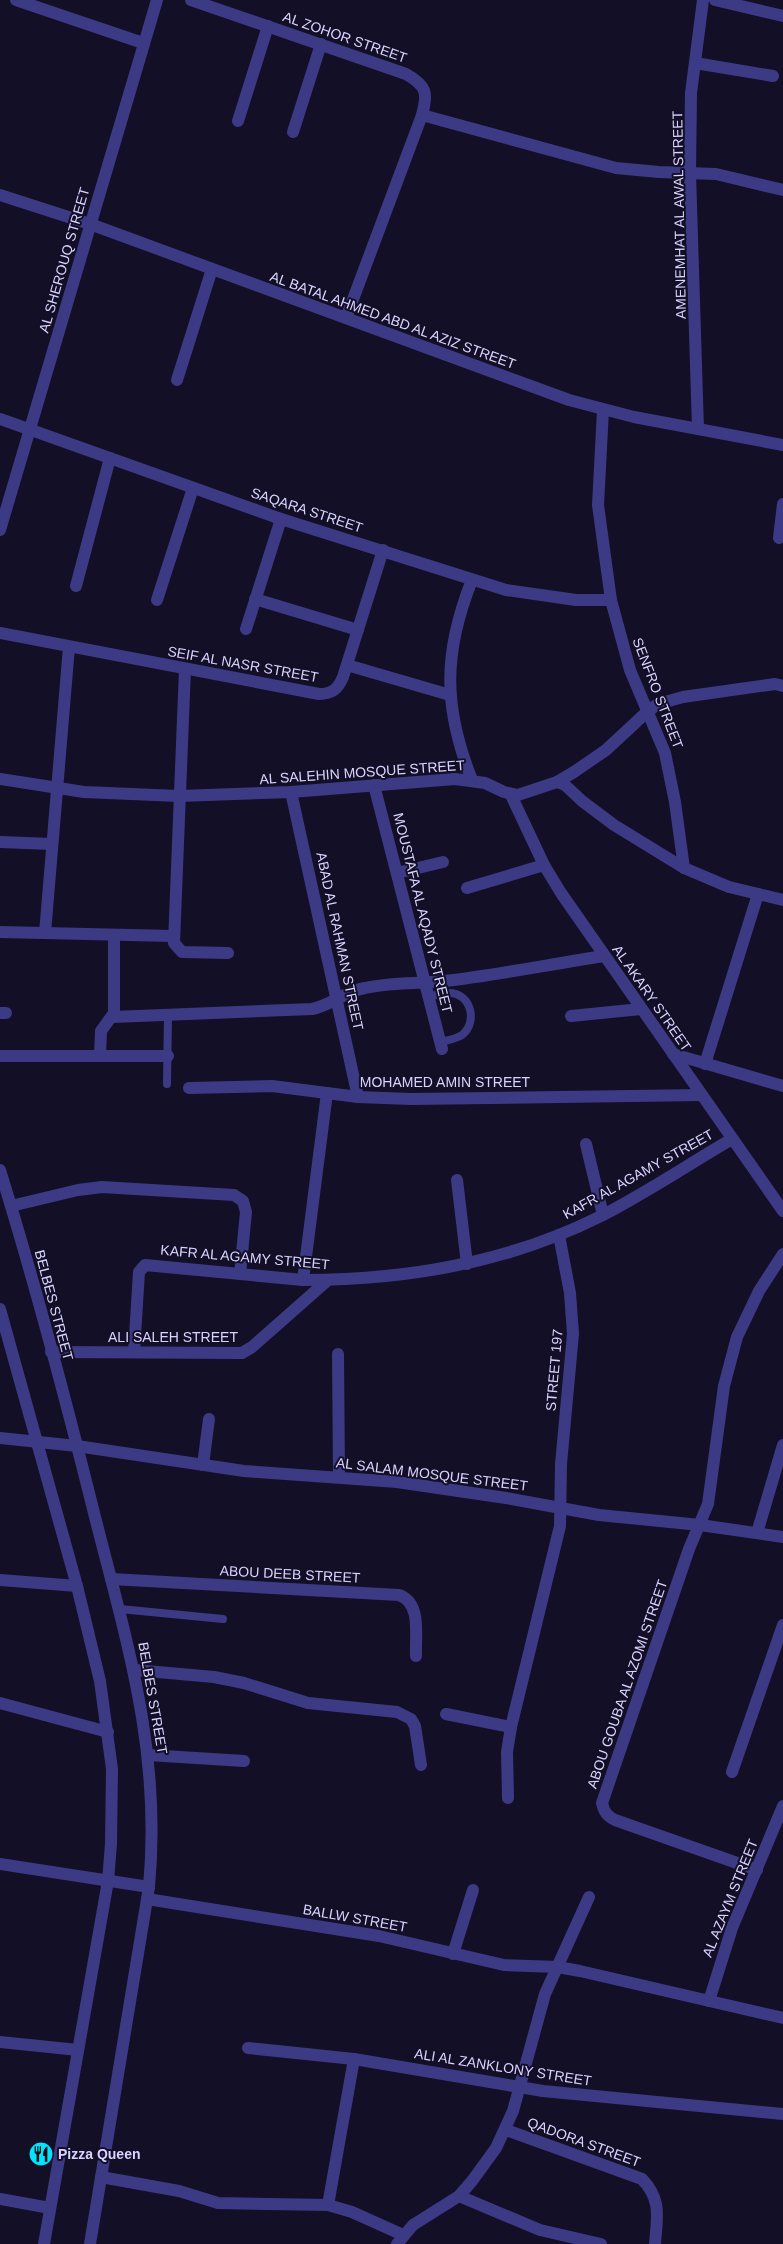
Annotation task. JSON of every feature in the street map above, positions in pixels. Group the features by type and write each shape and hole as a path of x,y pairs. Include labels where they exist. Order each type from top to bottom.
{"street":[{"path":"16,0 143,43"},
{"name":"AL SHEROUQ STREET","path":"0,526 157,0"},
{"name":"AL ZOHOR STREET","path":"191,0 406,74 418,81 425,90 426,102 422,116 346,318"},
{"name":"AMENEMHAT AL AWAL STREET","path":"698,429 690,173 692,94 703,0"},
{"path":"715,0 783,16"},
{"path":"238,121 268,26"},
{"path":"293,132 321,44"},
{"path":"695,63 772,76"},
{"path":"422,116 616,168 716,174 783,190"},
{"name":"AL BATAL AHMED ABD AL AZIZ STREET","path":"0,195 90,224 212,268 536,389 603,410 783,445"},
{"path":"177,380 212,268"},
{"name":"SENFRO STREET","path":"603,410 598,505 611,600 623,649 665,753 671,778 684,868"},
{"name":"SAQARA STREET","path":"0,419 281,520 383,550 472,580 506,590 541,597 611,600"},
{"path":"76,586 110,458"},
{"path":"157,600 193,488"},
{"path":"779,538 783,504"},
{"path":"246,629 281,520"},
{"name":"SEIF AL NASR STREET","path":"0,633 319,694 334,691 340,685 347,665 383,550"},
{"path":"472,580 461,608 454,636 450,666 450,695 454,724 461,753 472,780"},
{"path":"256,599 358,630"},
{"path":"46,933 69,647"},
{"path":"347,665 450,695"},
{"path":"185,669 174,943 182,952 228,953"},
{"path":"511,795 524,793 557,782 606,750 658,704 684,697 775,684 783,686"},
{"name":"AL SALEHIN MOSQUE STREET","path":"0,779 114,795 180,796 291,792 455,779 485,783 511,795"},
{"path":"557,782 565,785 582,801 614,825 684,868 729,887 783,900"},
{"name":"MOUSTAFA AL AQADY STREET","path":"374,785 441,1045"},
{"name":"ABAD AL RAHMAN STREET","path":"291,792 358,1097"},
{"name":"AL AKARY STREET","path":"511,795 544,865 604,956 783,1211"},
{"path":"0,842 52,844"},
{"path":"397,873 443,862"},
{"path":"466,888 544,865"},
{"path":"705,1064 758,894"},
{"path":"0,932 173,936"},
{"path":"100,1056 101,1031 113,1017 114,935"},
{"path":"113,1017 312,1009 323,1007 355,990 368,987 406,982 454,980 604,956"},
{"path":"571,1016 641,1008"},
{"path":"673,1054 783,1086"},
{"path":"0,1056 168,1056"},
{"name":"MOHAMED AMIN STREET","path":"189,1088 263,1086 358,1097 411,1099 702,1095"},
{"path":"303,1280 327,1092"},
{"name":"KAFR AL AGAMY STREET","path":"134,1352 139,1272 142,1267 148,1264 303,1280 328,1280 426,1272 467,1264 498,1256 559,1235 603,1215 732,1139"},
{"path":"586,1144 603,1215"},
{"name":"BELBES STREET","path":"0,1170 77,1446 120,1609 135,1670 148,1755 153,1823 148,1893 90,2244"},
{"path":"457,1180 467,1264"},
{"path":"11,1206 78,1190 102,1187 234,1195 243,1201 246,1212 240,1274"},
{"name":"STREET 197","path":"508,1798 506,1767 511,1727 557,1543 562,1508 561,1464 573,1334 570,1293 559,1235"},
{"path":"700,1525 710,1493 724,1386 730,1361 747,1314 783,1254"},
{"name":"ALI SALEH STREET","path":"51,1352 242,1353 252,1347 328,1280"},
{"path":"0,1309 77,1586 100,1681 108,1732 113,1807 108,1881 44,2244"},
{"path":"338,1354 339,1477"},
{"path":"203,1464 209,1419"},
{"name":"AL SALAM MOSQUE STREET","path":"0,1438 77,1446 261,1472 397,1482 506,1498 617,1518 700,1525 783,1537"},
{"path":"757,1533 783,1445"},
{"name":"ABOU GOUBA AL AZOMI STREET","path":"700,1525 602,1803 603,1810 615,1820 757,1870"},
{"name":"ABOU DEEB STREET","path":"112,1579 399,1595 410,1601 415,1613 416,1656"},
{"path":"0,1580 77,1586"},
{"path":"732,1772 783,1626"},
{"path":"135,1670 214,1677 308,1703 397,1712 411,1719 415,1726 422,1765"},
{"path":"0,1703 108,1732"},
{"path":"446,1714 511,1727"},
{"path":"148,1755 244,1761"},
{"name":"AL AZAYM STREET","path":"709,2001 729,1937 783,1806"},
{"name":"BALLW STREET","path":"0,1864 108,1881 148,1893 379,1936 504,1964 558,1967 783,2018"},
{"path":"453,1954 473,1890"},
{"path":"101,2177 179,2191 218,2203 328,2205 352,2212 400,2240 413,2225 459,2196 472,2182 506,2130 520,2088 540,2009 589,1896"},
{"path":"0,2042 78,2050"},
{"name":"ALI AL ZANKLONY STREET","path":"248,2048 354,2059 520,2088 783,2114"},
{"path":"328,2205 354,2059"},
{"name":"QADORA STREET","path":"506,2130 642,2179 651,2188 656,2200 655,2244"},
{"path":"459,2196 540,2230 601,2244"},
{"path":"0,2199 50,2208"}],"lane":[{"path":"429,997 446,992 454,993 468,1003 471,1010 469,1026 464,1033 458,1038 441,1045"},
{"path":"167,1084 168,1015"},
{"path":"120,1609 223,1619"}],"place":[{"name":"Pizza Queen","path":"41,2154"}]}
